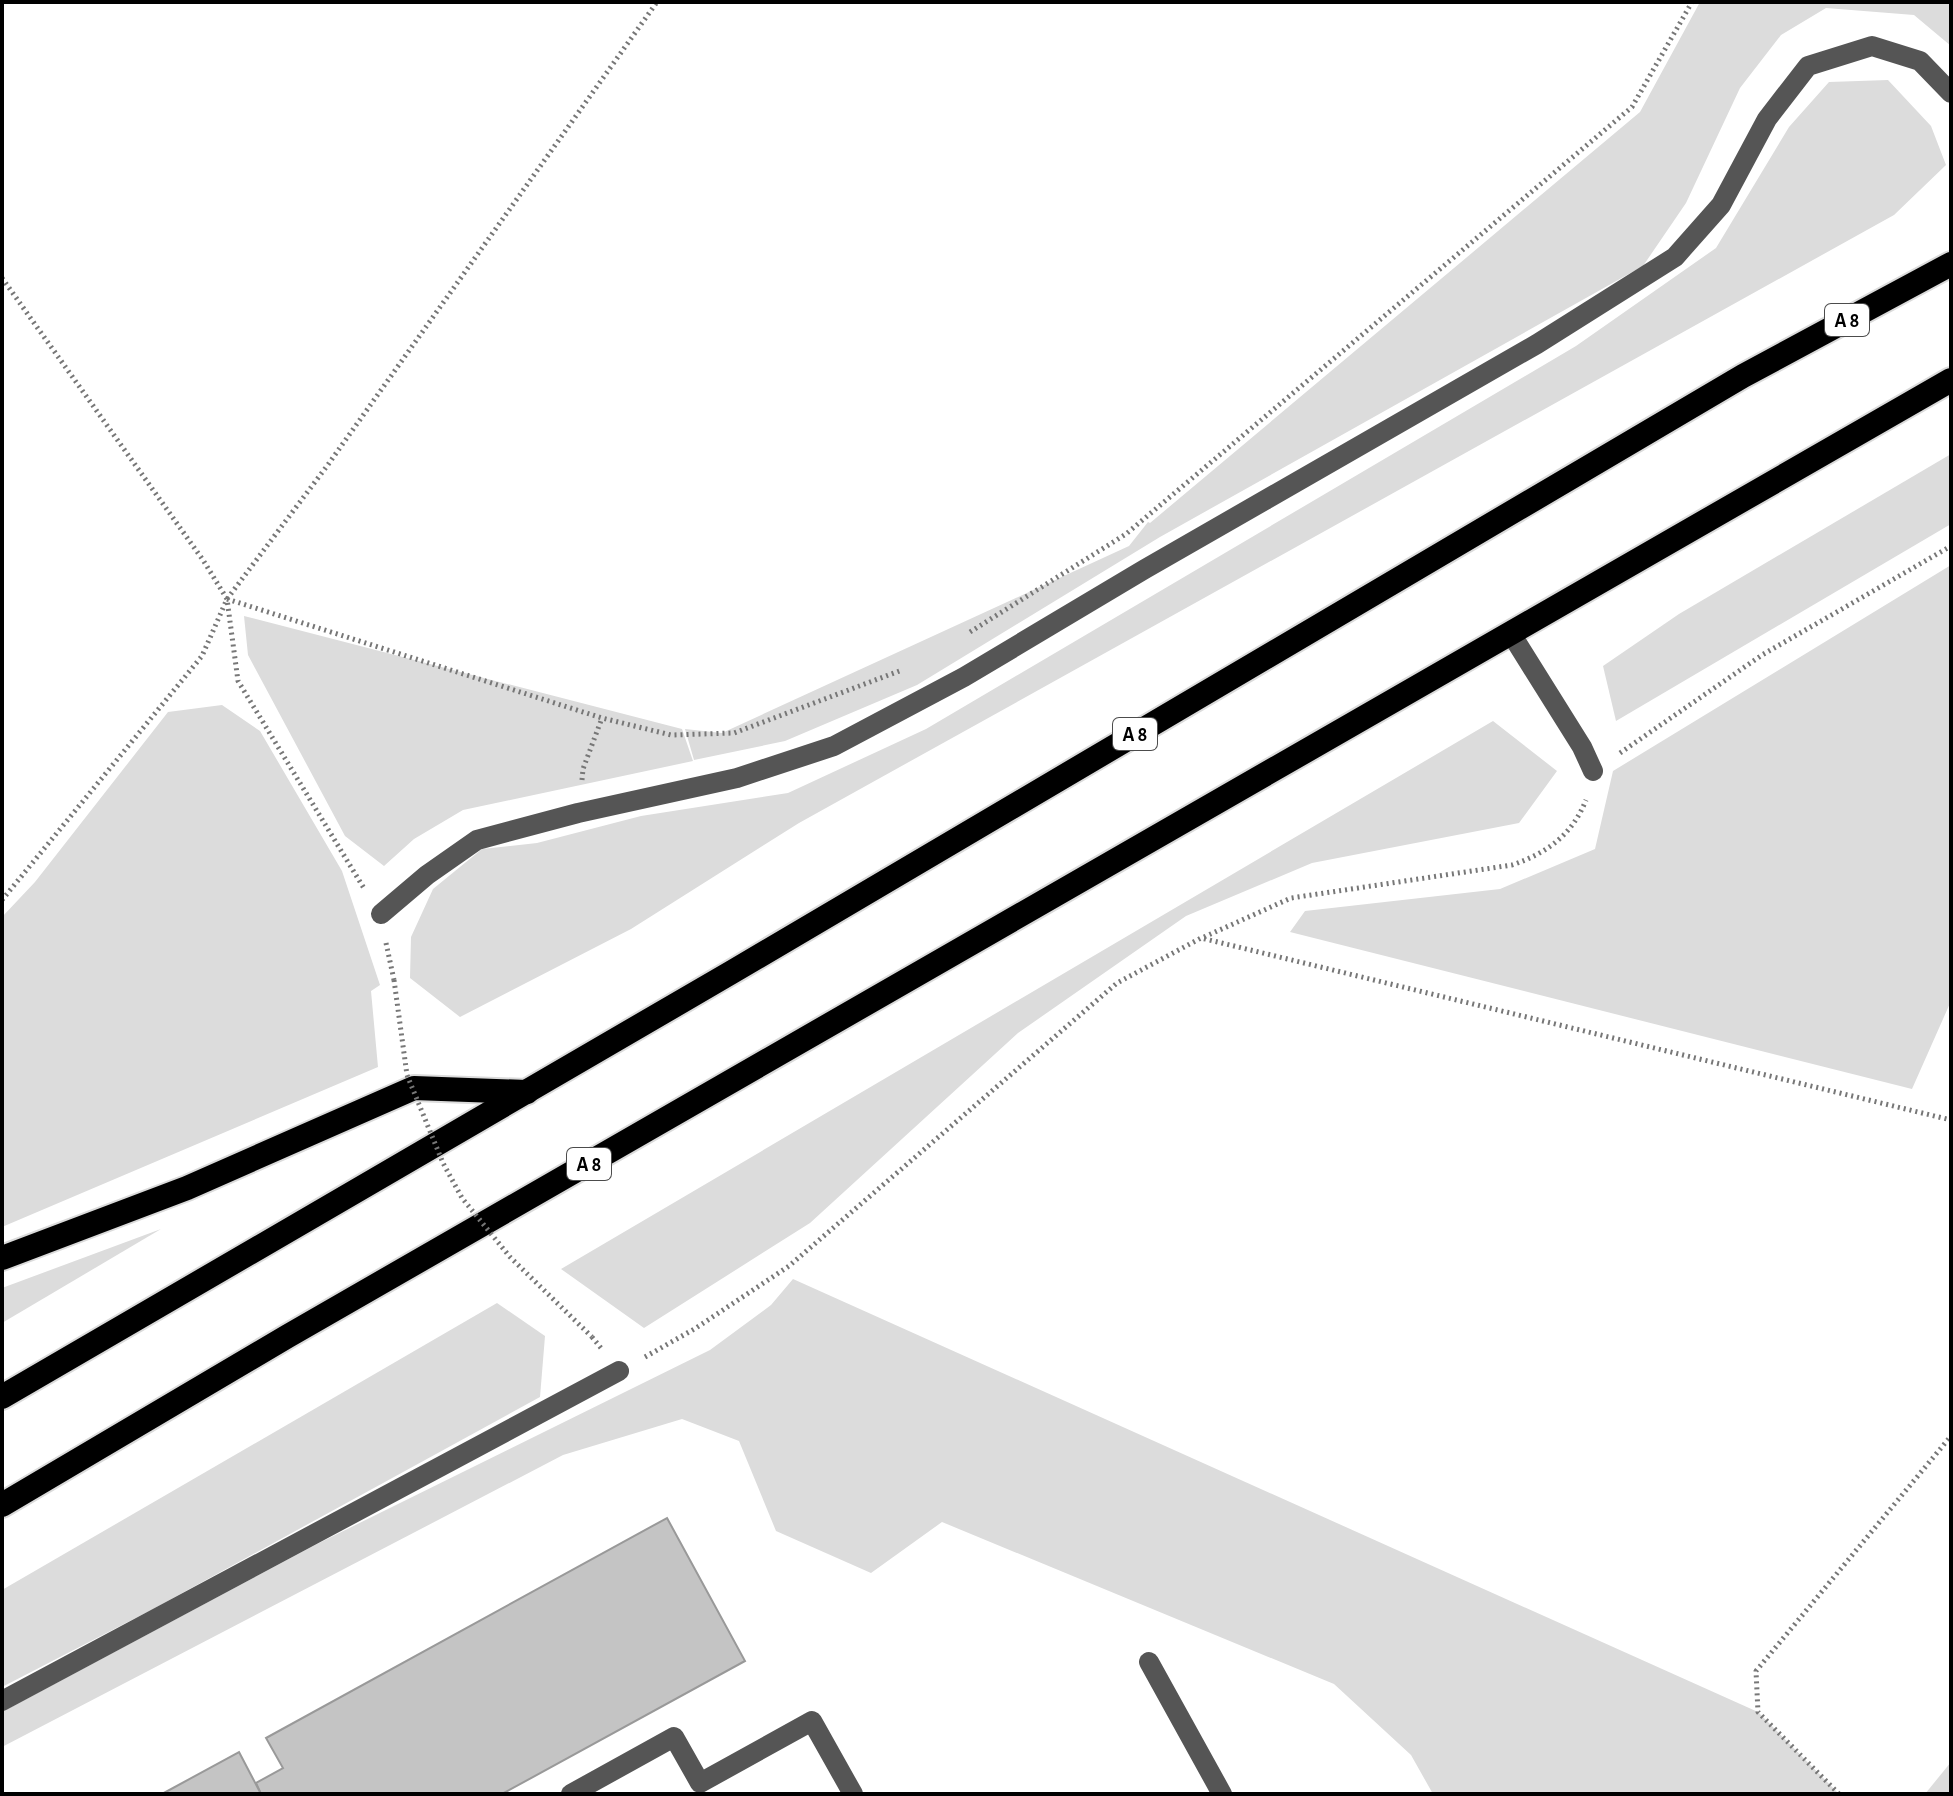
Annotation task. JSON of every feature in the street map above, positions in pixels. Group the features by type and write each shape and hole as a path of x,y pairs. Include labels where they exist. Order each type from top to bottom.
{"highway":[{"name":"A 8","path":"2,1397 527,1092 1729,384 1951,264"},
{"name":"A 8","path":"2,1505 288,1336 1951,380"},
{"path":"2,1258 187,1188 414,1088 527,1092"}],"lane":[{"path":"381,914 427,875 477,840 578,813 737,778 834,746 964,677 1145,569 1537,344 1675,257 1721,205 1767,119 1808,66 1872,46 1920,61 1951,93"},
{"path":"1510,632 1582,747 1593,771"},
{"path":"2,1701 619,1371"},
{"path":"1149,1662 1222,1794"},
{"path":"571,1794 674,1737 700,1783 812,1721 853,1794"}],"path":[{"path":"2,900 202,656 227,599 327,466 657,2"},
{"path":"959,639 1126,534 1632,107 1692,2"},
{"path":"2,278 203,560 227,599 238,681 381,914 407,1075 443,1163 462,1198 510,1257 592,1337"},
{"path":"619,1371 696,1328 789,1266 1117,983 1201,938 1291,898 1512,865 1537,856 1566,836 1585,803 1593,771 1762,655 1951,546"},
{"path":"227,599 602,718 671,735 734,733 906,669"},
{"path":"578,813 583,769 602,718"},
{"path":"1201,938 1951,1120"},
{"path":"1839,1794 1758,1712 1756,1671 1951,1436"}],"shaded area":[{"path":"1700,2 1951,2 1951,46 1914,15 1826,8 1781,35 1740,88 1686,203 1643,266 1160,537 917,685 785,741 694,760 685,729 722,733 1129,546 1148,522 1640,112"},
{"path":"1888,80 1931,126 1946,165 1894,215 799,823 631,929 460,1017 410,978 411,937 433,889 482,849 537,843 641,816 788,793 926,729 1576,346 1716,248 1789,127 1829,82"},
{"path":"1951,454 1951,524 1616,721 1603,666 1679,614"},
{"path":"1951,565 1951,1001 1912,1089 1290,932 1305,911 1500,889 1595,849 1613,771"},
{"path":"244,616 682,729 693,761 463,810 414,839 384,866 345,836 248,655"},
{"path":"222,705 260,731 342,871 380,985 371,991 378,1067 2,1227 2,917 35,882 168,712"},
{"path":"1493,721 1557,771 1519,823 1312,863 1186,916 1018,1033 810,1223 644,1328 561,1269"},
{"path":"161,1229 2,1323 2,1288"},
{"path":"793,1279 1758,1712 1839,1794 1433,1794 1411,1755 1334,1684 942,1522 871,1573 776,1531 739,1441 682,1419 563,1455 2,1747 2,1712 317,1544 710,1350 771,1305"},
{"path":"497,1303 545,1336 540,1397 153,1609 2,1687 2,1590"},
{"path":"1951,1762 1951,1794 1925,1794"}],"building":[{"path":"667,1518 745,1661 502,1794 261,1794 256,1783 283,1768 266,1738"},
{"path":"239,1752 261,1794 162,1794"}]}
